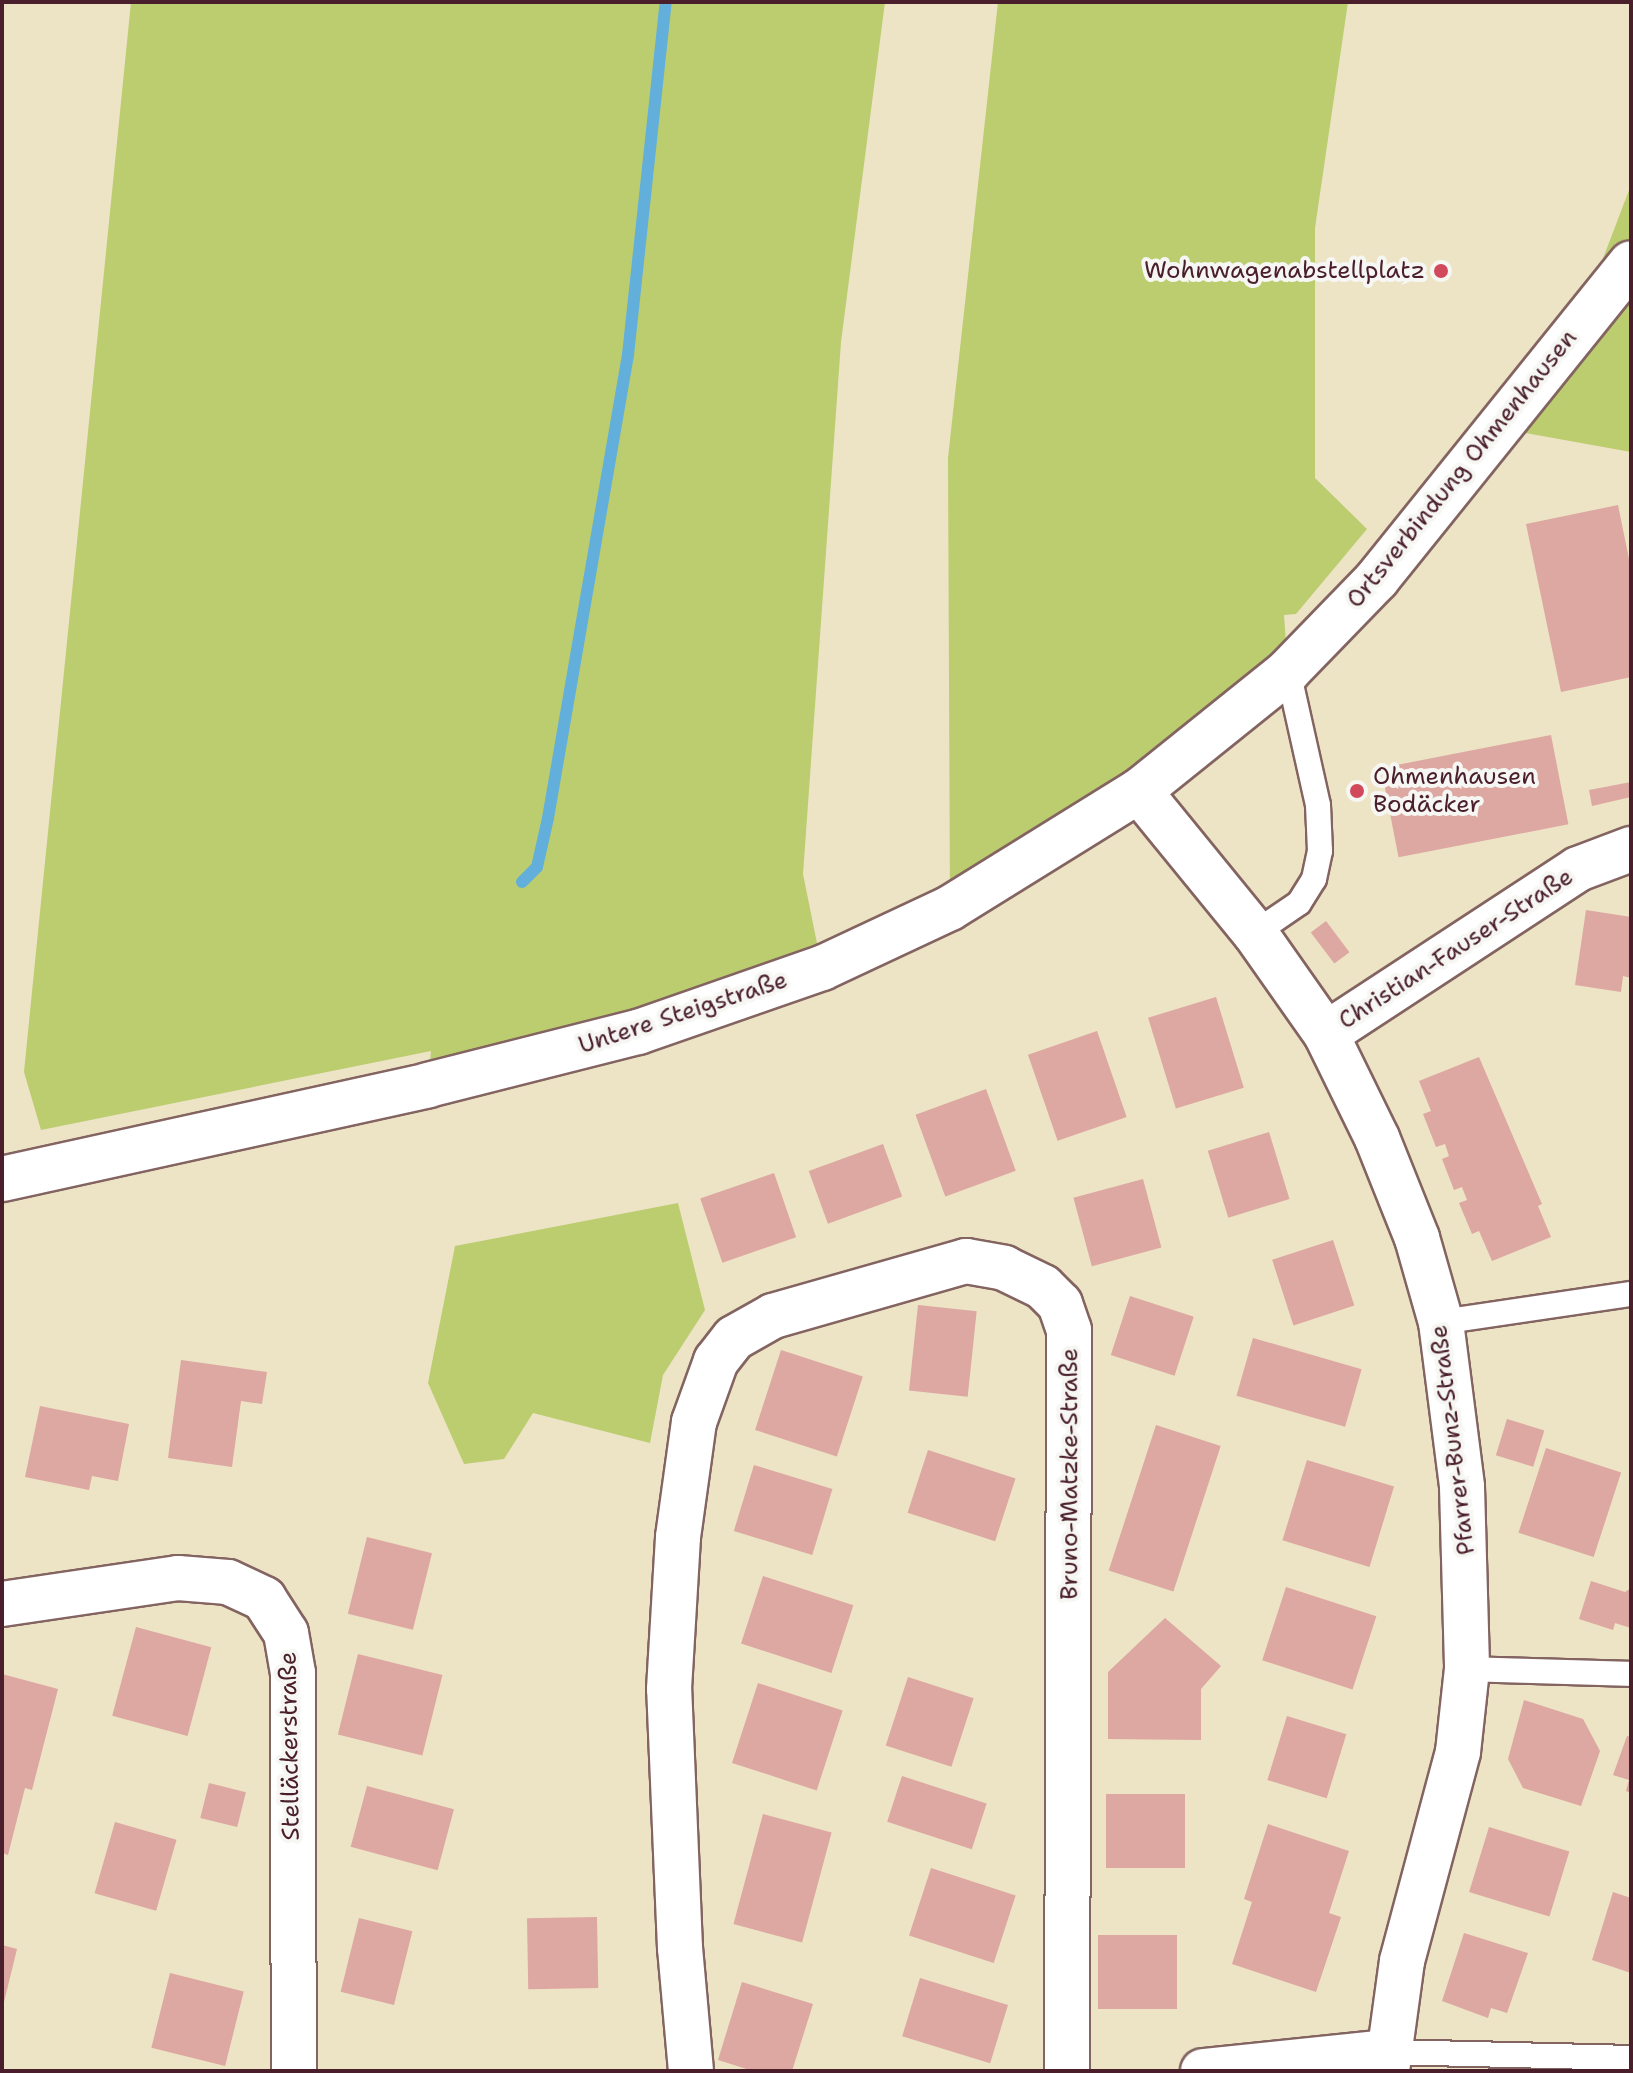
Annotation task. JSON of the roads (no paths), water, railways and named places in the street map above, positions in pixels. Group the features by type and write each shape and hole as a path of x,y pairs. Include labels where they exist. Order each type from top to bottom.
{"street":[{"name":"Ortsverbindung Ohmenhausen","path":"1288,671 1377,579 1631,263"},
{"name":"Untere Steigstraße","path":"2,1179 428,1085 638,1032 822,968 950,908 1139,791 1288,671"},
{"name":"Pfarrer-Bunz-Straße","path":"1139,791 1255,933 1326,1034 1377,1138 1417,1238 1441,1322 1462,1487 1467,1669 1458,1752 1402,1961 1388,2061"},
{"name":"Christian-Fauser-Straße","path":"1326,1034 1565,877 1631,849"},
{"name":"Bruno-Matzke-Straße","path":"691,2071 679,1933 669,1689 678,1537 694,1422 716,1361 734,1338 773,1316 966,1261 1004,1268 1043,1287 1060,1304 1069,1330 1067,2071"},
{"name":"Stelläckerstraße","path":"2,1604 178,1578 228,1582 264,1599 286,1633 293,1673 294,2071"},
{"path":"1203,2071 1388,2061"}],"lane":[{"path":"1255,933 1299,903 1314,879 1320,851 1318,805 1288,671"},
{"path":"1441,1322 1631,1294"},
{"path":"1467,1669 1631,1674"},
{"path":"1388,2061 1631,2058"}],"waterway":[{"path":"522,882 537,867 548,818 628,355 666,2"}],"place":[{"name":"Wohnwagenabstellplatz","path":"1441,271"},
{"name":"Ohmenhausen Bodäcker","path":"1357,791"}]}
